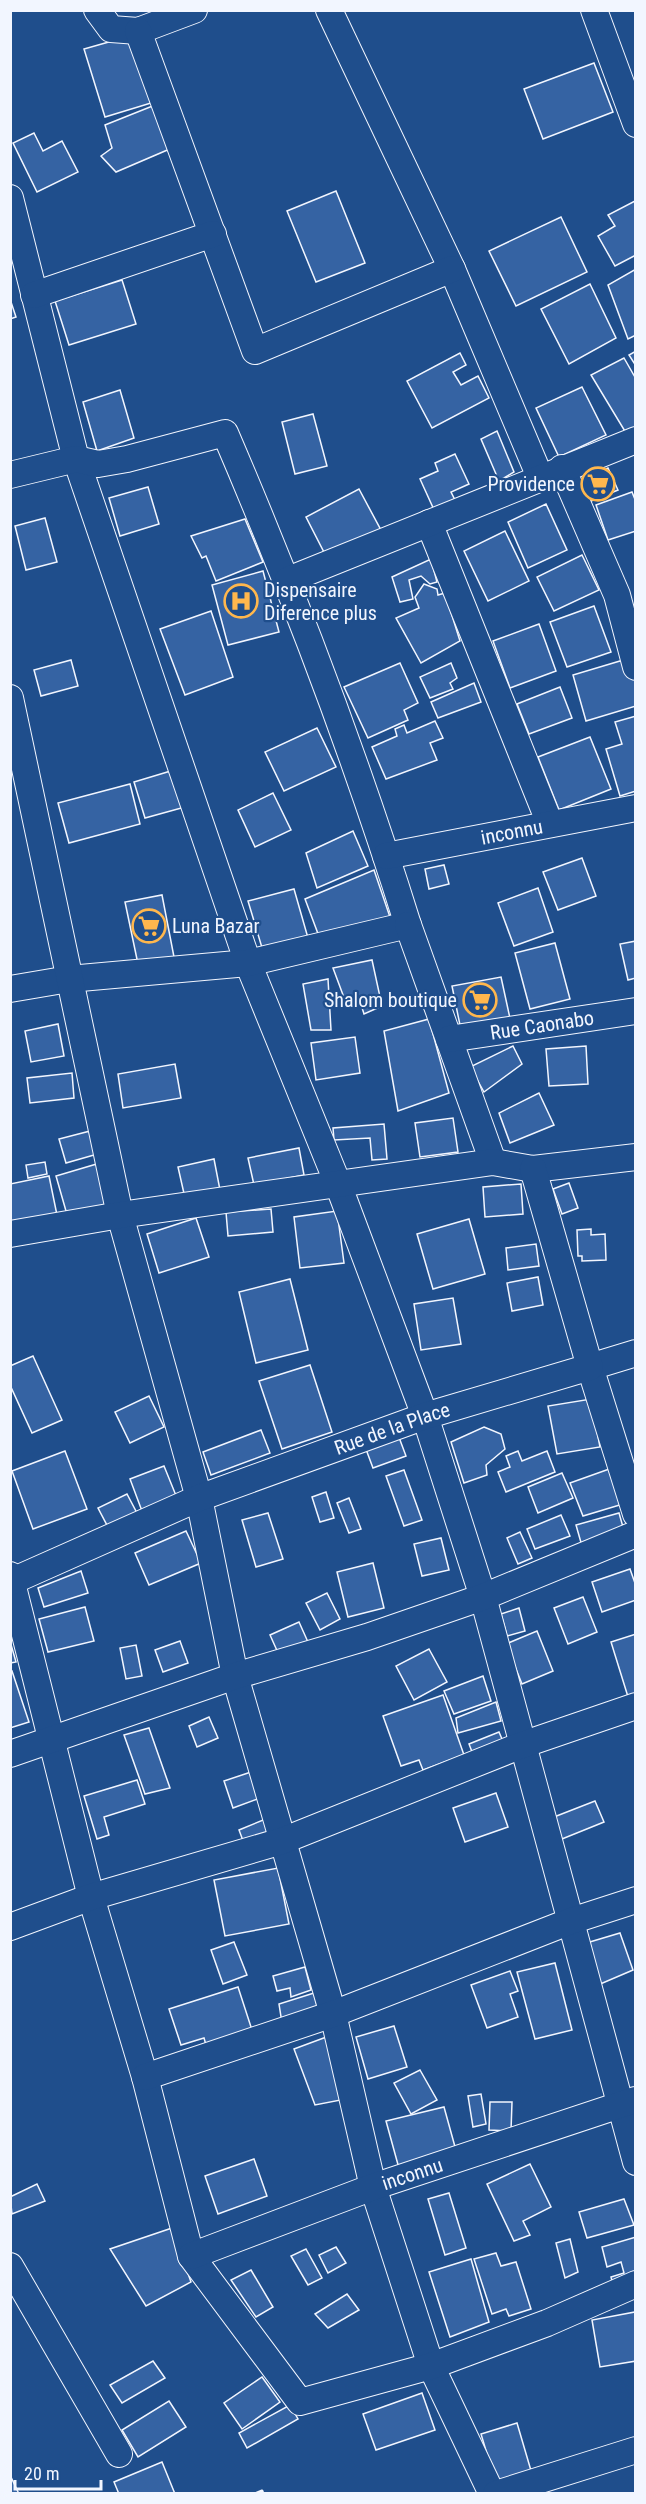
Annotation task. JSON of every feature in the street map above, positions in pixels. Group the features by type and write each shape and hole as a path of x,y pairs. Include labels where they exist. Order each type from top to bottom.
{"street":[{"path":"97,10 111,29 138,31 194,10"},
{"path":"329,10 551,472 617,595 636,668"},
{"path":"594,10 636,124"},
{"path":"138,31 255,351 452,269"},
{"path":"10,198 34,295 248,963 338,1184 424,1416 483,1597 571,1921 628,2102 636,2162"},
{"path":"34,295 213,234"},
{"path":"10,475 87,462 127,459 225,433 288,580 448,1039 494,1162"},
{"path":"288,580 551,472 636,440"},
{"path":"429,524 550,824"},
{"path":"12,712 120,1215 199,1498 235,1676 333,2014 373,2187 431,2366 494,2493 636,2450"},
{"name":"inconnu","path":"386,856 636,808"},
{"path":"10,989 69,979 248,963 408,925"},
{"name":"Rue Caonabo","path":"448,1039 636,1011"},
{"path":"10,1234 120,1215 494,1162 533,1169 636,1157"},
{"path":"533,1169 590,1367 636,1514"},
{"name":"Rue de la Place","path":"11,1579 199,1498 424,1416 636,1353"},
{"path":"10,1754 235,1676 367,1637 483,1597 636,1533"},
{"path":"11,1579 91,1897 145,2077 191,2256 300,2402 431,2366 547,2323 636,2284"},
{"path":"10,1927 91,1897 282,1840 522,1745 636,1706"},
{"path":"145,2077 333,2014 571,1921 636,1900"},
{"name":"inconnu","path":"191,2256 373,2187 628,2102"},
{"path":"10,2266 119,2454"}],"building":[{"path":"130,36 151,103 105,117 84,49"},
{"path":"594,63 613,112 543,139 524,89"},
{"path":"155,105 172,148 116,172 101,156 112,148 105,125"},
{"path":"34,133 43,151 62,141 78,172 37,192 13,143"},
{"path":"336,191 365,263 316,282 287,211"},
{"path":"635,201 636,255 615,266 598,236 615,226 608,215"},
{"path":"561,217 587,272 516,306 489,251"},
{"path":"636,269 636,335 628,339 608,285"},
{"path":"122,280 136,324 69,345 55,301"},
{"path":"590,284 616,338 569,364 541,309"},
{"path":"10,299 16,317 10,319"},
{"path":"636,351 636,366 629,355"},
{"path":"460,353 466,365 453,372 461,385 478,376 489,398 432,428 407,381"},
{"path":"624,358 636,379 636,428 626,433 591,375"},
{"path":"582,387 606,435 559,457 536,408"},
{"path":"120,390 134,438 97,451 83,402"},
{"path":"313,414 327,466 295,474 282,422"},
{"path":"497,431 514,472 499,481 481,439"},
{"path":"455,454 469,484 451,492 456,502 435,512 420,479 438,471 435,463"},
{"path":"608,468 618,490 591,501 581,480"},
{"path":"148,487 159,524 120,536 109,498"},
{"path":"359,489 382,532 328,560 306,517"},
{"path":"632,492 636,502 636,531 608,540 596,505"},
{"path":"546,504 567,550 528,568 508,522"},
{"path":"45,518 57,562 26,570 15,526"},
{"path":"245,519 263,562 216,581 206,556 202,558 191,536"},
{"path":"505,531 529,581 488,601 464,551"},
{"path":"582,555 599,590 554,611 537,577"},
{"path":"431,559 437,582 430,584 421,576 409,580 413,599 400,602 392,577"},
{"path":"263,571 279,632 228,645 212,585"},
{"path":"424,584 437,589 438,595 445,593 460,641 421,663 396,618 419,608 415,597"},
{"path":"594,606 611,652 567,667 550,622"},
{"path":"211,611 233,677 185,695 160,629"},
{"path":"539,624 556,671 510,688 493,641"},
{"path":"630,658 636,678 636,706 586,721 573,675"},
{"path":"71,660 78,686 41,696 34,670"},
{"path":"400,663 418,703 404,710 408,720 368,738 344,687"},
{"path":"451,663 457,678 450,683 453,689 430,698 420,677"},
{"path":"474,683 481,702 438,718 431,702"},
{"path":"560,687 572,718 529,734 517,704"},
{"path":"636,716 636,791 620,796 606,749 622,744 615,722"},
{"path":"435,721 443,738 430,743 437,760 386,779 372,747 397,736 395,729 404,725 407,733"},
{"path":"317,728 336,767 284,791 265,752"},
{"path":"590,737 611,789 559,810 538,757"},
{"path":"174,770 185,807 145,818 134,782"},
{"path":"130,784 140,824 69,843 58,803"},
{"path":"273,793 291,830 255,847 238,810"},
{"path":"353,831 368,866 317,888 306,853"},
{"path":"582,858 596,896 558,910 543,872"},
{"path":"444,865 449,884 429,889 425,869"},
{"path":"374,870 391,920 320,939 305,899"},
{"path":"538,888 553,932 514,946 498,903"},
{"path":"294,889 308,938 263,951 248,901"},
{"path":"162,895 174,957 138,964 125,902"},
{"path":"636,941 636,978 628,980 620,944"},
{"path":"555,943 570,999 530,1009 515,953"},
{"path":"372,960 382,1006 364,1014 360,1001 346,1003 333,968"},
{"path":"501,977 511,1023 461,1030 452,986"},
{"path":"328,979 331,1030 311,1030 303,984"},
{"path":"429,1019 449,1093 398,1111 384,1031"},
{"path":"58,1024 64,1056 31,1062 25,1031"},
{"path":"355,1037 360,1073 316,1080 311,1043"},
{"path":"513,1046 522,1064 484,1092 470,1067"},
{"path":"586,1046 588,1084 549,1086 546,1049"},
{"path":"175,1064 181,1098 123,1108 118,1074"},
{"path":"72,1073 74,1098 30,1103 27,1078"},
{"path":"539,1093 554,1125 510,1143 499,1113"},
{"path":"453,1118 458,1152 420,1157 415,1123"},
{"path":"384,1124 387,1159 372,1160 370,1138 334,1140 333,1128"},
{"path":"94,1130 101,1153 66,1163 59,1139"},
{"path":"299,1148 304,1175 254,1185 248,1158"},
{"path":"214,1159 220,1190 185,1198 178,1167"},
{"path":"45,1162 47,1174 28,1178 26,1165"},
{"path":"100,1163 112,1206 68,1218 56,1176"},
{"path":"49,1176 57,1215 10,1224 10,1184"},
{"path":"569,1183 578,1208 562,1214 553,1189"},
{"path":"521,1184 523,1214 485,1217 483,1187"},
{"path":"271,1209 273,1232 228,1236 226,1212"},
{"path":"337,1211 344,1263 300,1268 294,1217"},
{"path":"196,1218 209,1257 159,1273 147,1234"},
{"path":"469,1219 485,1274 433,1289 417,1234"},
{"path":"591,1229 591,1235 605,1234 606,1260 582,1261 582,1256 578,1256 577,1230"},
{"path":"536,1244 539,1266 508,1270 506,1248"},
{"path":"538,1277 543,1305 512,1311 507,1283"},
{"path":"290,1279 308,1350 256,1363 239,1292"},
{"path":"453,1298 461,1344 421,1350 414,1304"},
{"path":"33,1356 62,1420 32,1433 10,1385 10,1366"},
{"path":"310,1365 332,1432 282,1449 259,1381"},
{"path":"149,1396 164,1427 130,1443 115,1412"},
{"path":"591,1399 600,1447 557,1454 548,1406"},
{"path":"484,1427 501,1434 505,1449 486,1465 487,1475 464,1483 451,1442"},
{"path":"261,1430 270,1453 211,1475 203,1452"},
{"path":"397,1432 406,1456 373,1468 364,1444"},
{"path":"65,1451 87,1509 33,1529 12,1471"},
{"path":"518,1451 522,1461 547,1451 555,1472 506,1492 498,1472 510,1467 506,1456"},
{"path":"164,1466 177,1498 142,1511 130,1479"},
{"path":"612,1468 623,1504 583,1516 570,1483"},
{"path":"404,1470 422,1520 404,1526 386,1476"},
{"path":"562,1473 573,1498 538,1513 528,1487"},
{"path":"326,1492 334,1518 320,1522 312,1497"},
{"path":"127,1494 138,1515 109,1529 98,1508"},
{"path":"349,1498 361,1529 349,1533 337,1503"},
{"path":"268,1513 283,1559 256,1567 242,1520"},
{"path":"619,1513 625,1534 582,1546 576,1525"},
{"path":"561,1515 570,1536 535,1549 527,1529"},
{"path":"186,1531 201,1563 149,1585 135,1553"},
{"path":"520,1532 532,1558 518,1564 507,1538"},
{"path":"441,1538 449,1570 422,1576 414,1544"},
{"path":"373,1563 384,1608 348,1617 337,1572"},
{"path":"630,1569 636,1586 636,1600 602,1612 592,1582"},
{"path":"81,1571 88,1593 44,1607 38,1588"},
{"path":"327,1593 340,1619 320,1630 306,1603"},
{"path":"583,1597 597,1632 568,1644 554,1608"},
{"path":"85,1607 94,1641 48,1652 39,1619"},
{"path":"519,1608 525,1631 507,1636 501,1614"},
{"path":"299,1622 308,1642 279,1655 270,1635"},
{"path":"537,1631 553,1671 522,1684 506,1644"},
{"path":"636,1634 636,1698 629,1700 611,1642"},
{"path":"10,1641 16,1662 10,1663"},
{"path":"180,1641 188,1663 163,1672 155,1650"},
{"path":"136,1645 142,1676 126,1679 120,1648"},
{"path":"429,1649 447,1682 414,1700 396,1666"},
{"path":"12,1671 29,1722 10,1728 10,1672"},
{"path":"483,1676 491,1701 454,1714 444,1691"},
{"path":"443,1695 464,1755 423,1770 419,1760 401,1766 383,1716"},
{"path":"496,1702 501,1721 458,1733 456,1718"},
{"path":"209,1717 218,1738 197,1747 189,1726"},
{"path":"149,1728 170,1788 145,1794 124,1735"},
{"path":"499,1732 505,1746 474,1757 469,1744"},
{"path":"254,1771 263,1797 233,1808 224,1781"},
{"path":"137,1780 145,1804 104,1817 109,1835 97,1839 84,1796"},
{"path":"496,1793 508,1827 465,1842 453,1808"},
{"path":"595,1801 604,1822 562,1839 554,1817"},
{"path":"268,1818 275,1835 245,1846 239,1830"},
{"path":"278,1868 289,1924 225,1936 214,1880"},
{"path":"620,1933 633,1970 598,1985 583,1944"},
{"path":"234,1942 247,1975 223,1984 211,1950"},
{"path":"555,1963 572,2030 535,2039 517,1972"},
{"path":"305,1967 311,1990 291,1997 290,1988 277,1991 273,1976"},
{"path":"510,1971 518,1991 510,1994 518,2017 487,2028 471,1985"},
{"path":"238,1987 252,2030 206,2045 204,2038 181,2045 169,2009"},
{"path":"314,1993 319,2014 282,2023 279,2004"},
{"path":"394,2026 407,2067 368,2079 356,2037"},
{"path":"329,2036 346,2099 315,2105 294,2049"},
{"path":"420,2070 437,2100 411,2114 394,2083"},
{"path":"481,2094 486,2124 473,2127 468,2096"},
{"path":"490,2102 512,2102 511,2131 489,2130"},
{"path":"444,2107 457,2154 400,2172 386,2121"},
{"path":"254,2159 267,2196 218,2214 205,2176"},
{"path":"530,2164 551,2207 523,2221 530,2235 514,2241 487,2184"},
{"path":"37,2184 45,2201 12,2214 10,2197"},
{"path":"449,2193 466,2248 445,2255 428,2199"},
{"path":"624,2199 634,2225 587,2238 579,2212"},
{"path":"172,2228 191,2282 146,2306 110,2249"},
{"path":"636,2237 636,2278 613,2285 611,2277 624,2273 621,2262 607,2267 602,2247"},
{"path":"570,2239 578,2272 565,2278 556,2243"},
{"path":"336,2247 346,2263 328,2273 319,2255"},
{"path":"306,2249 322,2278 308,2285 291,2256"},
{"path":"496,2253 501,2266 516,2262 531,2309 509,2316 506,2309 492,2314 474,2259"},
{"path":"471,2259 489,2322 450,2337 429,2272"},
{"path":"251,2270 273,2307 256,2317 231,2280"},
{"path":"347,2294 359,2310 328,2328 315,2314"},
{"path":"635,2312 636,2361 600,2367 592,2320"},
{"path":"153,2361 165,2378 122,2403 110,2385"},
{"path":"262,2377 280,2402 242,2429 224,2403"},
{"path":"422,2393 435,2430 376,2450 363,2414"},
{"path":"169,2401 186,2427 138,2457 122,2430"},
{"path":"290,2405 298,2419 247,2448 239,2433"},
{"path":"517,2423 532,2474 496,2484 481,2434"},
{"path":"162,2462 175,2494 119,2494 114,2482"},
{"path":"10,2475 19,2494 10,2494"}],"wall":[{"path":"255,2494 262,2491 263,2494"}],"place":[{"name":"Providence","path":"598,484"},
{"name":"Dispensaire Diference plus","path":"241,601"},
{"name":"Luna Bazar","path":"149,926"},
{"name":"Shalom boutique","path":"480,1000"}]}
